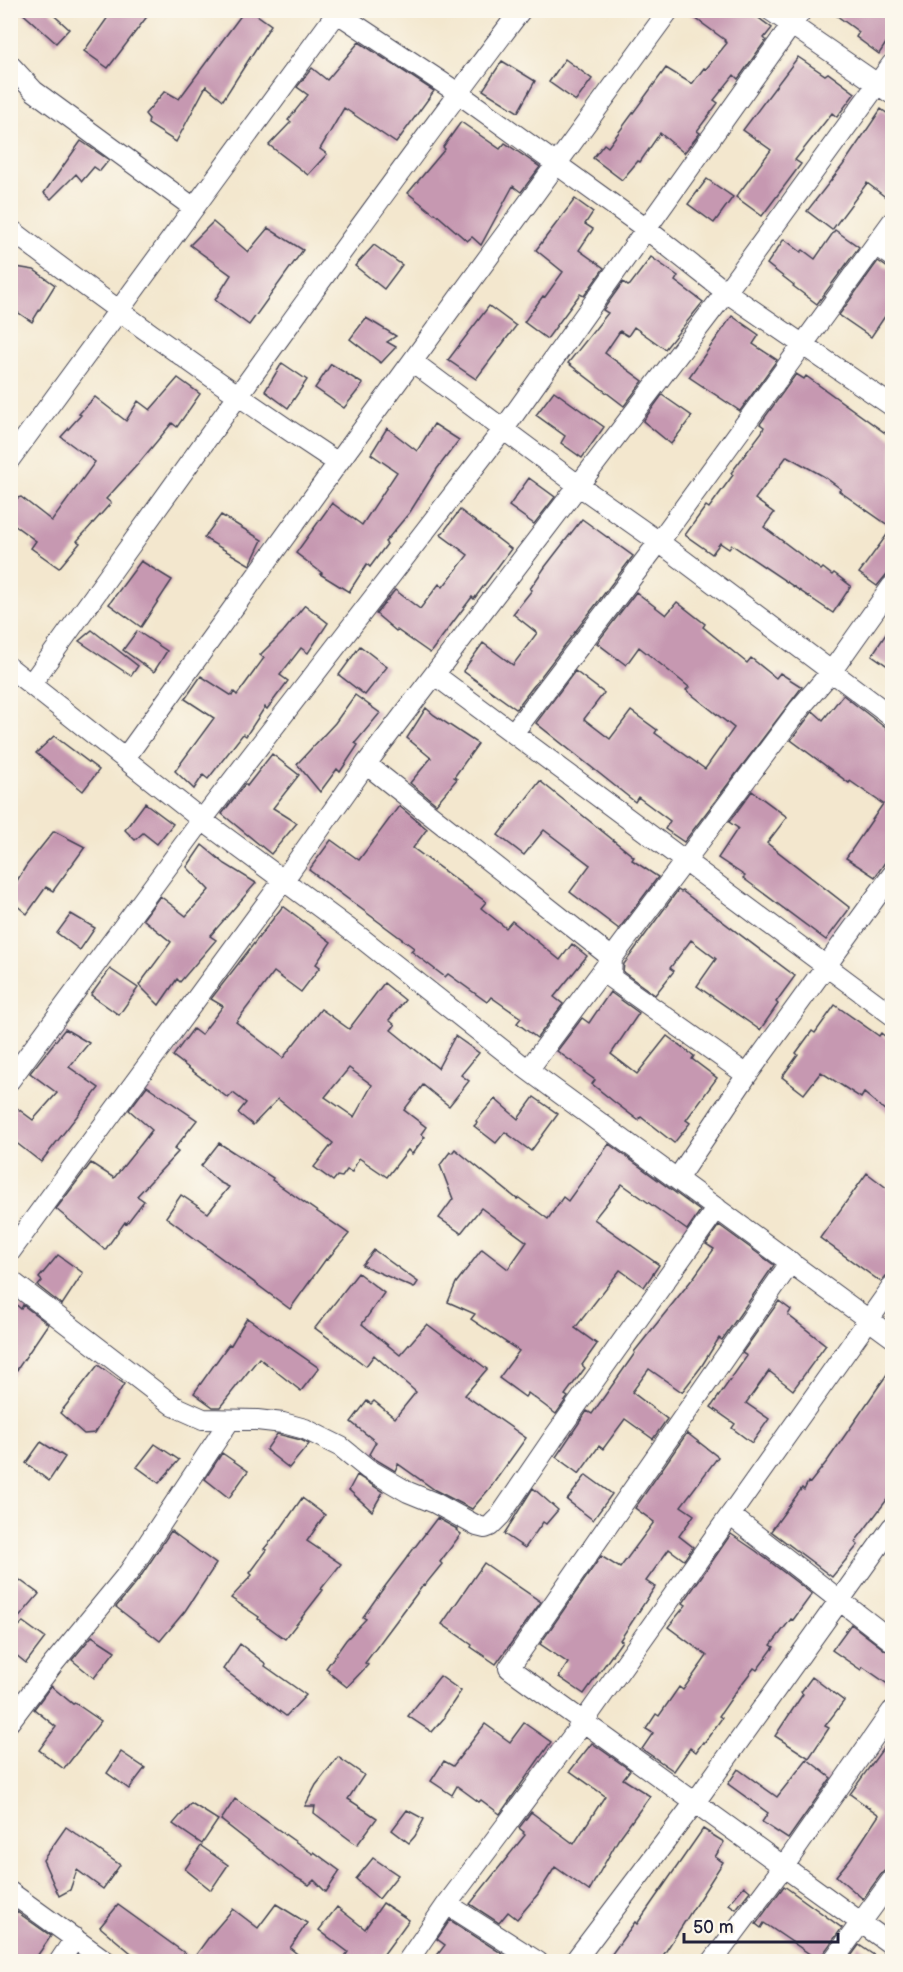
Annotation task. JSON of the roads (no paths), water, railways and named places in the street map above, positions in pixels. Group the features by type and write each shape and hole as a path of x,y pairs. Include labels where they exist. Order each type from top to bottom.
{"street":[{"path":"31,684 237,396 520,10"},
{"path":"125,758 669,10"},
{"path":"770,10 796,17 885,89"},
{"path":"10,459 337,12 458,93 645,228 726,292 892,406"},
{"path":"10,1080 202,820 503,430 796,17"},
{"path":"10,1252 366,764 726,292 885,89 892,64"},
{"path":"10,65 34,91 194,208"},
{"path":"513,733 659,542 892,222"},
{"path":"10,229 118,311 237,396 338,463"},
{"path":"876,245 892,256"},
{"path":"413,362 578,485 659,542 892,717"},
{"path":"528,1071 799,710 831,672 892,586"},
{"path":"12,671 202,820 360,937 528,1071 892,1336"},
{"path":"435,675 892,1015"},
{"path":"366,764 612,958"},
{"path":"677,1179 747,1075 892,875"},
{"path":"612,958 611,978 747,1075"},
{"path":"10,1280 174,1406 203,1419 257,1420 283,1423 305,1429 341,1447 368,1469 408,1492 484,1528 500,1516 547,1446 717,1208"},
{"path":"791,1262 510,1668 892,1945"},
{"path":"407,1962 447,1904 584,1721 892,1287"},
{"path":"10,1721 54,1663 129,1572 230,1420"},
{"path":"730,1515 892,1641"},
{"path":"574,1962 696,1801 892,1527"},
{"path":"712,1962 784,1866 892,1711"},
{"path":"832,1962 892,1880"},
{"path":"10,1892 107,1962"},
{"path":"447,1904 537,1962"},
{"path":"59,1962 75,1938"}]}
